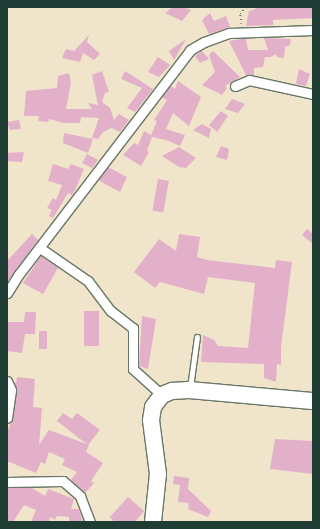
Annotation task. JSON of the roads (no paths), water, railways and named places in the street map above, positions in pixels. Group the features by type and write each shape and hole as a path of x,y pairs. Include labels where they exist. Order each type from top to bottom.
{"highway":[{"path":"153,522 158,474 151,420 153,407 162,395 172,391 189,390 313,401"}],"street":[{"path":"7,293 190,50 204,42 229,33 313,30"},
{"path":"235,86 249,80 313,94"},
{"path":"40,248 88,281 111,311 133,328 133,369 162,395"},
{"path":"7,381 11,390 7,418"},
{"path":"7,482 63,481 80,496 90,522"}],"lane":[{"path":"189,390 197,337"}]}
